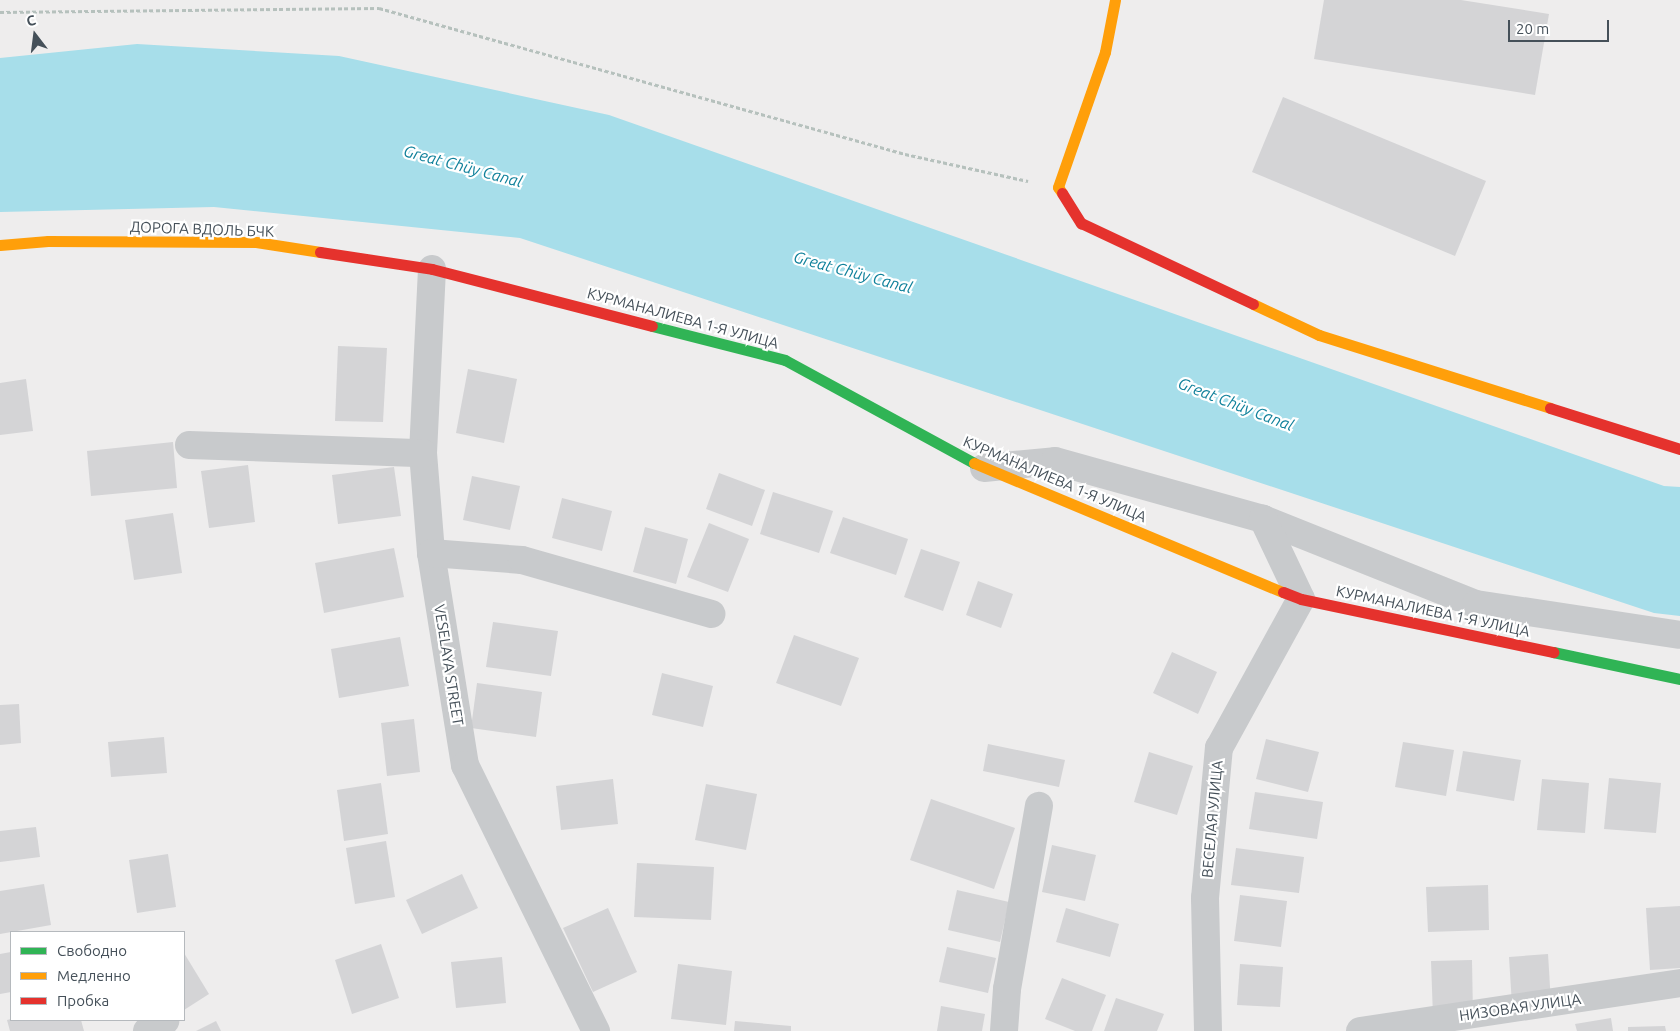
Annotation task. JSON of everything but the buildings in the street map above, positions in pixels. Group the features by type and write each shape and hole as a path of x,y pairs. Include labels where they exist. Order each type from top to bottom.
{"street":[{"path":"1115,0 1105,52 1058,188 1081,223 1319,336 1680,449"},
{"name":"ДОРОГА ВДОЛЬ БЧК","path":"0,246 48,241 256,242 432,269"},
{"name":"VESELAYA STREET","path":"432,269 423,453 431,553 465,765 596,1031"},
{"name":"КУРМАНАЛИЕВА 1-Я УЛИЦА","path":"432,269 785,360 984,468 1301,599 1680,679"},
{"path":"190,445 423,453"},
{"path":"984,468 1055,461 1264,519 1476,604 1680,635"},
{"path":"1264,519 1301,599"},
{"path":"431,553 522,560 711,614"},
{"name":"ВЕСЕЛАЯ УЛИЦА","path":"1208,1031 1205,898 1219,748 1301,599"},
{"path":"1004,1031 1007,989 1039,806"},
{"name":"НИЗОВАЯ УЛИЦА","path":"1360,1031 1680,983"}],"path":[{"path":"0,12 379,8 905,154 1058,188"}],"water":[{"name":"Great Chüy Canal","path":"137,44 339,56 609,115 1664,486 1680,487 1680,616 1654,613 520,238 214,207 0,212 0,58"}],"traffic: fast":[{"path":"652,326 785,360 974,463"},
{"path":"1553,652 1680,679"}],"traffic: slow":[{"path":"1062,193 1058,187 1105,52 1115,0"},
{"path":"0,245 48,241 256,242 320,252"},
{"path":"1253,304 1319,335 1550,408"},
{"path":"974,463 1283,592"}],"traffic: jam":[{"path":"1062,193 1081,223 1253,304"},
{"path":"320,252 432,269 652,326"},
{"path":"1550,408 1680,449"},
{"path":"1283,592 1301,599 1553,652"}]}
